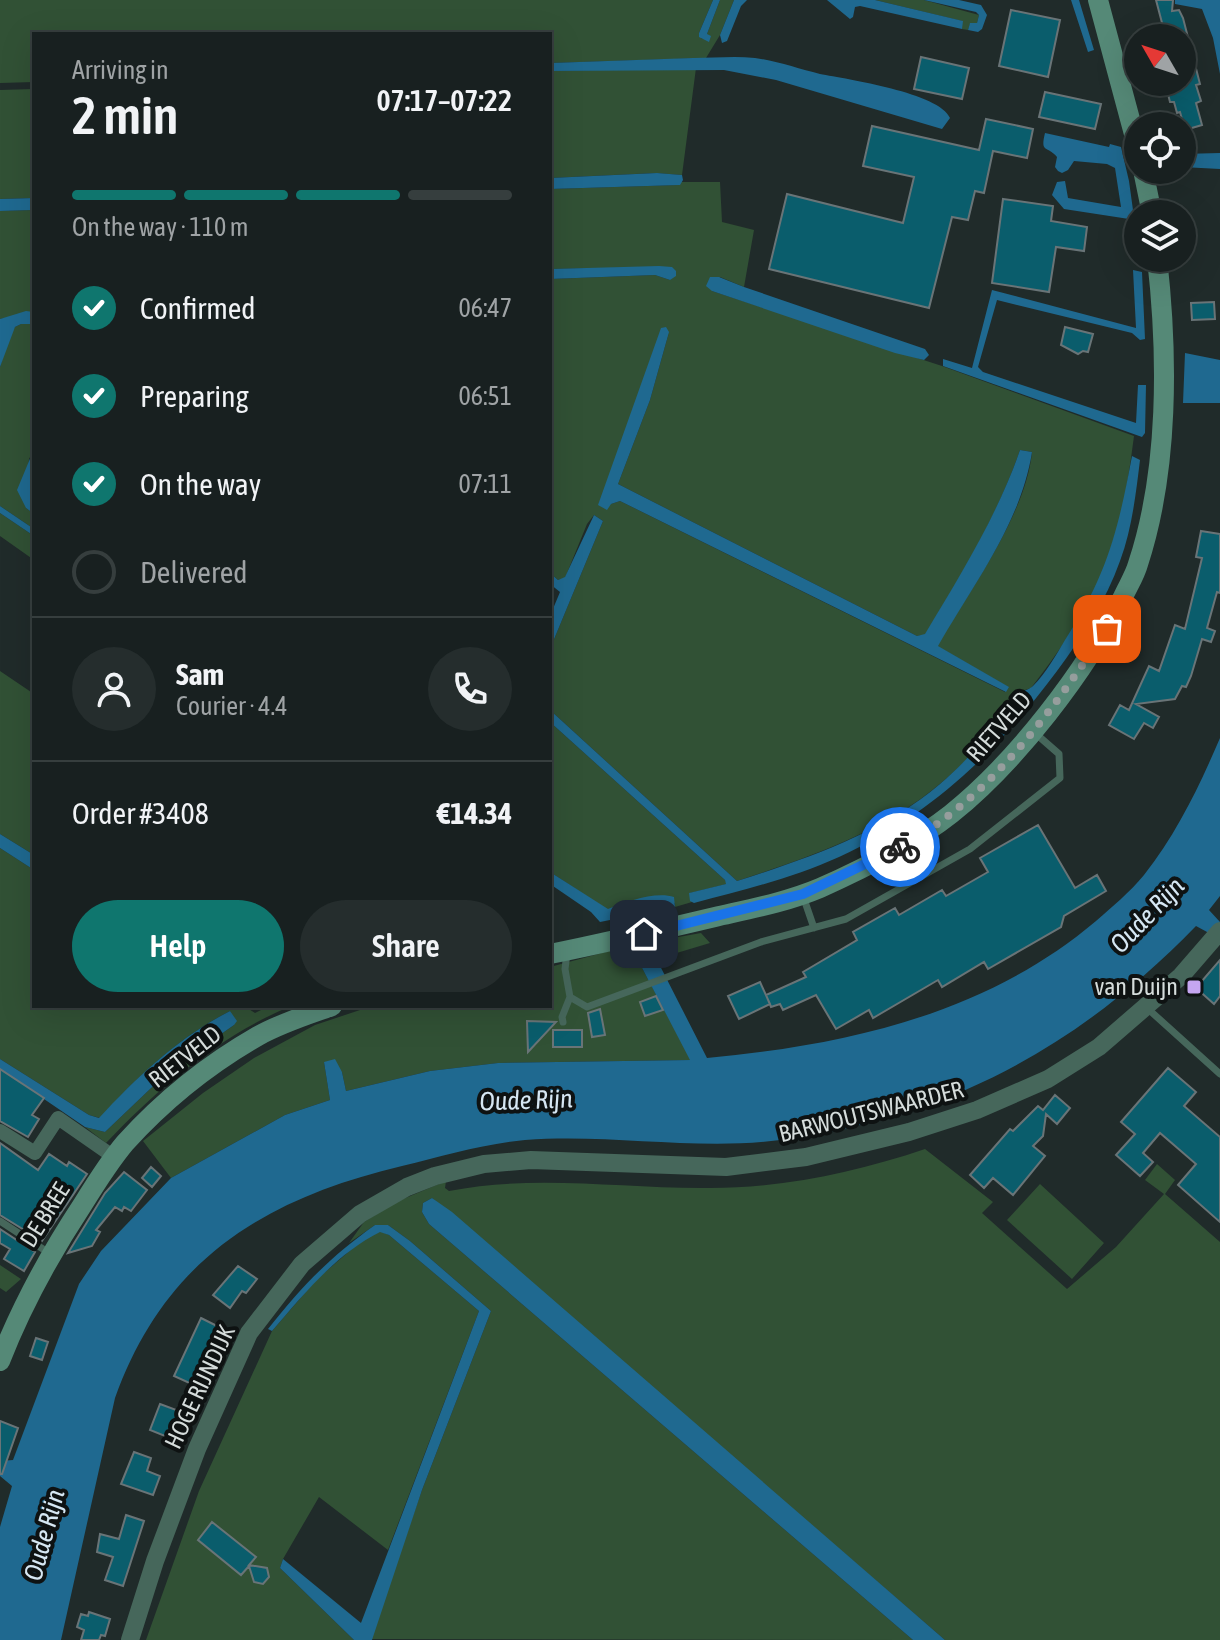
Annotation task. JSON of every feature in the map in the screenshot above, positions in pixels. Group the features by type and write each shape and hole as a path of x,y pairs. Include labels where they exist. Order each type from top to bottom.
{"main road":[{"path":"1098,0 1128,112"},
{"name":"RIETVELD","path":"559,952 803,894 864,867 909,843 952,813 1033,731 1107,629 1138,566 1157,485 1163,388 1159,272"},
{"name":"RIETVELD","path":"119,1151 174,1095 215,1063 280,1025 327,1008"},
{"name":"DE BREE","path":"0,1361 29,1293 51,1254 119,1151"}],"street":[{"name":"BARWOUTSWAARDER","path":"383,1199 435,1176 484,1164 531,1160 726,1167 806,1157 909,1132 977,1110 1048,1079 1099,1047 1147,1008 1215,937"},
{"path":"0,1131 35,1153 58,1118 119,1151"},
{"name":"HOGE RIJNDIJK","path":"130,1640 155,1561 197,1449 249,1333 302,1264 350,1222 383,1199"}],"lane":[{"path":"570,997 587,1007 761,942 846,919 970,849 1060,778 1059,754 1033,731"},
{"path":"803,894 814,928"},
{"path":"559,952 570,997 563,1022"},
{"path":"1147,1008 1220,1074"},
{"path":"0,1221 51,1254"}],"green space":[{"path":"0,0 713,0 699,33 702,39 707,34 720,0 734,0 720,35 706,58 552,63 552,32 32,32 32,82 0,83"},
{"path":"875,0 924,0 979,15 977,23 970,24 968,30 962,29 962,21"},
{"path":"696,68 682,175 656,173 552,178 552,71"},
{"path":"32,89 32,198 0,199 0,90"},
{"path":"720,182 722,222 754,230 744,287 720,277 712,291 942,366 1134,436 1119,524 1103,574 1079,619 1051,661 1031,688 1013,698 1017,704 971,755 918,801 844,842 737,881 552,712 552,644 603,521 594,515 587,524 565,578 558,580 552,575 552,279 655,275 670,280 672,267 552,269 552,189","holes":["669,332 650,400 618,484 917,636 925,635 977,545 1001,499 1020,450 1032,452 1028,476 1008,527 937,646 1008,687 1005,692 620,501 611,504"]},
{"path":"32,210 32,312 0,319 0,211"},
{"path":"32,324 32,453 26,508 32,512 32,528 0,506 0,367 15,327"},
{"path":"0,513 32,535 32,559 0,536"},
{"path":"0,671 32,693 32,854 0,834"},
{"path":"552,724 727,884 690,893 692,902 675,907 675,903 623,903 608,910 552,873"},
{"path":"0,848 32,869 32,1008 247,1008 255,1013 265,1008 287,1008 239,1032 191,1065 147,1102 106,1143 85,1127 105,1132 170,1070 234,1025 230,1011 160,1058 100,1118 89,1115 0,1059"},
{"path":"701,933 710,943 640,964 691,1060 498,1063 430,1071 346,1091 342,1072 324,1062 330,1100 285,1115 171,1178 143,1141 203,1093 254,1058 315,1025 366,1008 552,1008 552,966 628,946"},
{"path":"925,1149 993,1202 982,1213 1067,1289 1116,1247 1164,1194 1145,1180 1157,1164 1175,1180 1165,1194 1220,1242 1220,1640 945,1640 432,1198 423,1203 422,1212 429,1224 913,1640 370,1639 422,1490 491,1311 388,1225 375,1225 349,1243 364,1222 396,1202 446,1181 445,1188 449,1191 547,1183 737,1187 819,1177"},
{"path":"1040,1184 1104,1243 1072,1279 1007,1220"},
{"path":"380,1231 389,1235 479,1311 388,1550 319,1497 283,1559 280,1568 354,1640 146,1640 199,1491 272,1331 316,1280 361,1241"},
{"path":"0,1265 21,1279 6,1292 0,1288"}],"water":[{"path":"713,0 720,0 707,34 711,36 709,42 699,37 699,33"},
{"path":"734,0 747,0 741,6 727,41 722,43 720,35"},
{"path":"827,0 875,0 963,21 962,29 860,6 855,7 850,19"},
{"path":"924,0 959,0 981,5 987,15 982,29 978,32 968,30 970,23 977,23 979,15 976,12"},
{"path":"1071,0 1079,0 1094,50 1088,52"},
{"path":"1175,0 1220,0 1220,74 1213,38 1202,9 1175,4"},
{"path":"755,58 912,94 943,109 950,118 942,129 776,80 724,70 552,71 552,63"},
{"path":"1045,133 1121,147 1124,184 1129,184 1132,200 1124,200 1124,218 1064,209 1052,195 1057,182 1065,181 1068,198 1121,207 1115,168 1107,164 1074,161 1062,173 1055,167 1057,157 1044,147"},
{"path":"1220,153 1220,169 1196,168 1196,154"},
{"path":"657,173 682,175 683,180 680,185 552,189 552,178"},
{"path":"32,198 32,210 0,211 0,199"},
{"path":"659,266 672,267 676,276 670,280 655,275 552,279 552,269"},
{"path":"1133,272 1142,272 1145,339 1140,340 1132,333 997,300 978,367 983,372 1136,423 1138,385 1146,385 1145,433 1142,437 943,366 943,359 972,368 992,290 1136,328"},
{"path":"710,277 719,277 925,349 929,355 924,360 895,353 712,291 706,286"},
{"path":"32,312 32,324 15,327 0,367 0,319"},
{"path":"666,327 669,332 650,400 618,484 917,636 925,634 977,544 1001,498 1020,450 1032,452 1018,504 1007,528 938,646 1009,687 1006,692 620,501 611,504 607,510 598,505 661,328"},
{"path":"1185,353 1220,360 1220,403 1183,403"},
{"path":"32,454 32,512 26,508 17,490"},
{"path":"1132,456 1140,460 1131,524 1120,561 1093,618 1034,701 986,755 933,801 873,840 822,864 749,888 694,903 690,901 689,893 726,884 725,880 552,724 552,712 737,881 791,863 844,842 894,817 940,784 970,755 1017,704 1013,698 1033,686 1054,658 1101,573 1122,507"},
{"path":"0,506 32,528 32,535 0,513"},
{"path":"594,515 603,521 552,644 552,611 560,592 552,586 552,575 558,580 565,577"},
{"name":"Oude Rijn","path":"1220,738 1220,896 1209,910 1220,922 1220,939 1196,926 1108,1005 1013,1067 963,1091 909,1111 853,1127 794,1138 727,1144 525,1140 463,1151 352,1180 306,1197 264,1217 226,1242 191,1272 162,1308 136,1349 115,1398 61,1640 0,1640 0,1527 12,1486 0,1476 0,1461 13,1460 79,1284 101,1251 171,1178 285,1115 330,1100 324,1062 335,1059 346,1091 430,1071 498,1063 690,1060 640,964 656,958 707,1058 811,1044 913,1020 1008,980 1053,953 1121,899 1144,875 1167,843"},
{"path":"0,834 32,854 32,869 0,848"},
{"path":"552,873 608,909 641,898 658,895 674,897 675,907 600,922 591,912 552,885"},
{"path":"230,1011 237,1021 234,1025 170,1070 105,1132 85,1127 0,1069 0,1059 89,1115 99,1118 160,1058"},
{"path":"432,1198 452,1212 945,1640 913,1640 429,1224 422,1212 423,1203"},
{"path":"375,1225 388,1225 410,1241 491,1311 422,1490 372,1640 354,1640 280,1568 283,1559 361,1623 479,1311 389,1235 380,1232 335,1263 272,1331 268,1329 317,1273"}],"building":[{"path":"1156,0 1173,0 1172,11 1179,10 1185,24 1162,24"},
{"path":"1011,10 1060,20 1048,77 999,66"},
{"path":"921,57 969,68 962,99 914,89"},
{"path":"1196,85 1201,101 1196,103 1202,125 1196,127 1196,112 1177,112 1174,102 1170,102 1168,96 1196,96"},
{"path":"1045,92 1101,104 1095,129 1039,117"},
{"path":"986,119 1033,129 1027,158 993,151 984,193 975,191 968,220 952,217 929,308 769,269 787,194 903,223 914,177 863,166 872,126 979,150"},
{"path":"1003,199 1053,206 1051,221 1087,227 1084,251 1056,247 1049,292 992,283"},
{"path":"1214,302 1215,319 1192,320 1191,303"},
{"path":"1065,327 1093,334 1088,352 1078,354 1061,345"},
{"path":"1201,531 1220,534 1220,593 1217,592 1207,628 1215,631 1211,642 1202,639 1191,676 1175,699 1136,704 1159,717 1153,728 1144,723 1134,739 1109,725 1120,705 1129,710 1149,666 1159,671 1175,625 1185,629 1202,558 1196,557"},
{"path":"1038,825 1075,888 1097,875 1106,891 1064,916 1061,927 988,969 984,962 942,987 938,980 873,1018 869,1010 836,1029 816,995 783,1010 780,1004 771,1007 766,995 806,977 803,972 857,940 853,932 895,908 899,915 942,890 946,896 988,872 980,858"},
{"path":"1220,960 1220,996 1214,1004 1196,988"},
{"path":"760,982 770,1004 739,1019 728,996"},
{"path":"656,996 663,1010 645,1016 640,1002"},
{"path":"600,1009 605,1035 592,1037 588,1013"},
{"path":"527,1021 556,1022 528,1052"},
{"path":"553,1030 582,1030 582,1047 553,1047"},
{"path":"1168,1068 1196,1092 1184,1106 1220,1137 1220,1222 1178,1185 1196,1164 1160,1133 1143,1153 1153,1162 1140,1176 1116,1155 1135,1134 1121,1122"},
{"path":"0,1069 44,1098 32,1115 39,1119 28,1137 0,1121"},
{"path":"1055,1095 1070,1108 1057,1124 1046,1114 1043,1136 1033,1146 1045,1156 1013,1195 993,1178 984,1188 970,1175 1010,1129 1013,1131 1038,1106 1043,1110"},
{"path":"0,1143 38,1170 49,1154 87,1174 42,1241 0,1215"},
{"path":"151,1167 161,1176 152,1187 142,1178"},
{"path":"124,1172 147,1190 131,1211 115,1207 96,1230 100,1232 92,1246 68,1253 105,1193"},
{"path":"0,1229 35,1252 24,1271 4,1259 10,1249 0,1243"},
{"path":"238,1266 257,1279 246,1293 242,1291 230,1308 213,1295"},
{"path":"201,1318 223,1329 216,1345 211,1343 199,1367 204,1370 196,1386 174,1376"},
{"path":"36,1338 48,1342 42,1360 30,1356"},
{"path":"160,1404 179,1411 176,1419 182,1422 175,1440 150,1430"},
{"path":"0,1421 18,1428 2,1474 0,1474"},
{"path":"134,1452 151,1458 147,1471 160,1476 153,1495 121,1484"},
{"path":"126,1515 144,1521 123,1586 105,1580 113,1557 97,1552 100,1534 119,1539"},
{"path":"212,1522 256,1557 249,1565 267,1568 269,1577 263,1584 254,1582 249,1566 241,1575 198,1540"},
{"path":"89,1612 110,1619 105,1636 101,1635 99,1640 81,1640 84,1630 77,1627 81,1614 88,1616"}],"way so far":[{"path":"900,847 952,813 985,782 1033,731 1107,629"}],"place":[{"name":"van Duijn","path":"1194,987"}],"route":[{"path":"644,934 803,894 900,847"}]}
